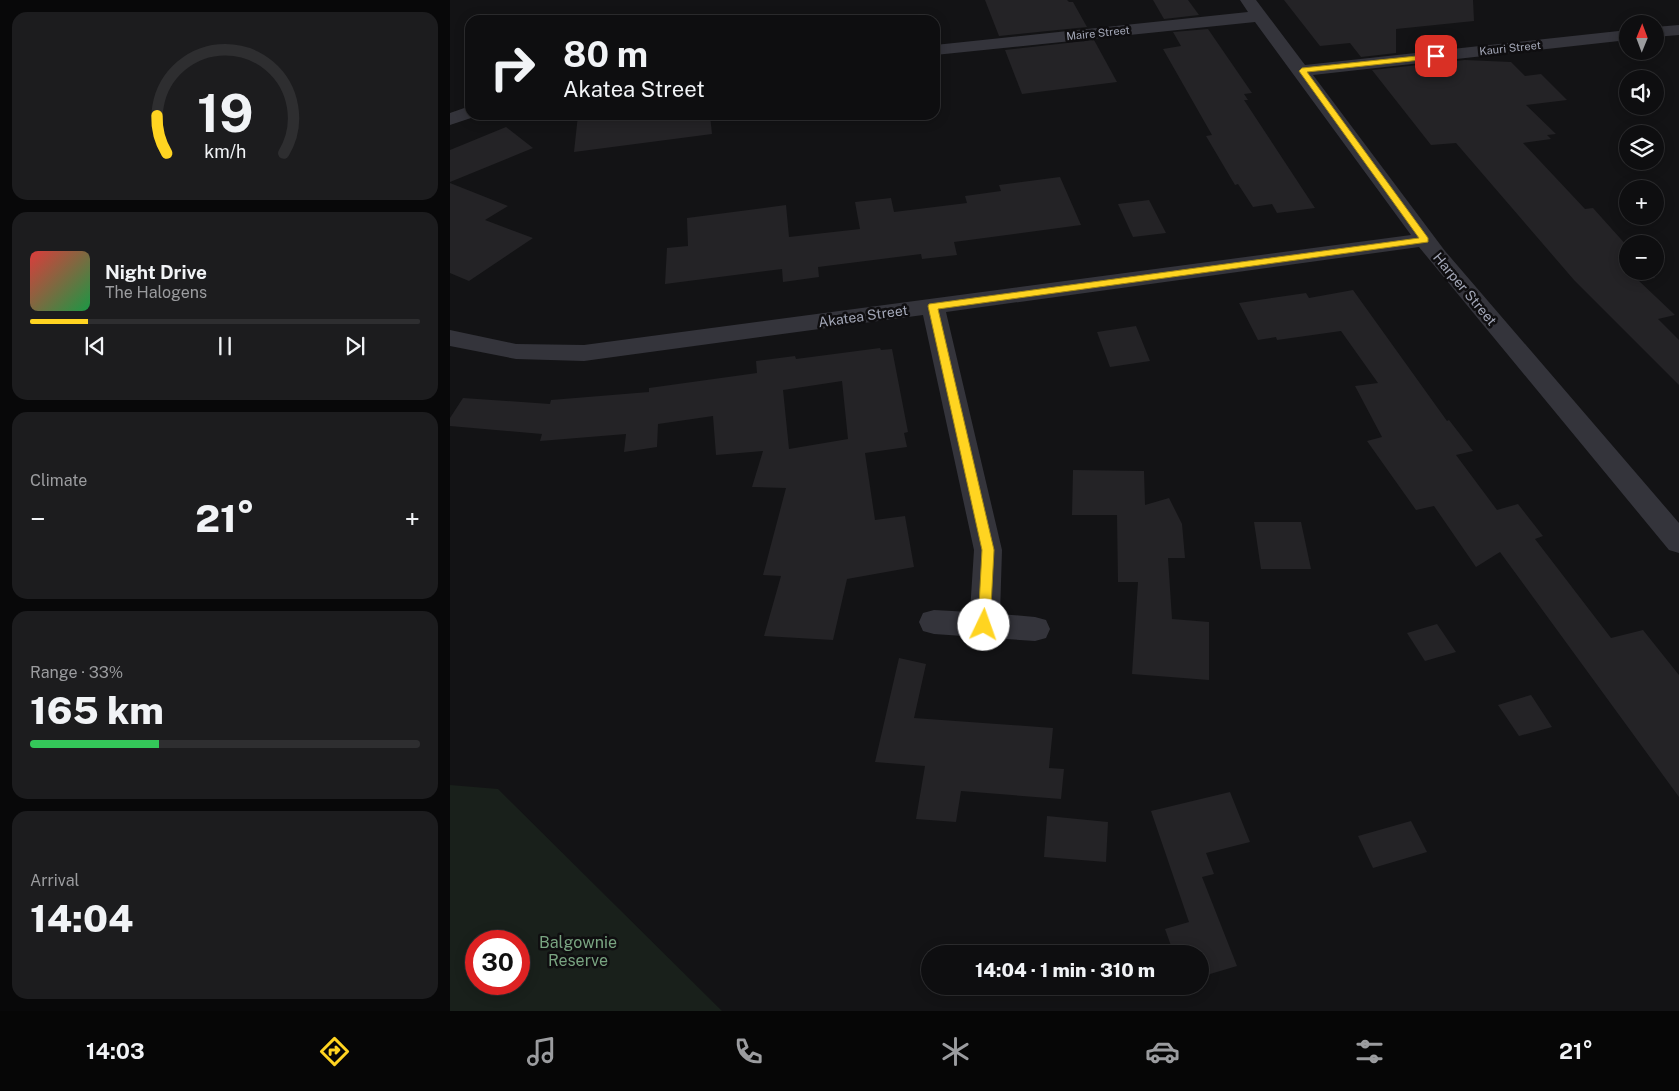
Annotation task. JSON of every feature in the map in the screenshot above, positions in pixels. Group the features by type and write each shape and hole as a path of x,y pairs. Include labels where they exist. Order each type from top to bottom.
{"street":[{"name":"Harper Street","path":"1248,0 1425,240 1679,542"},
{"name":"Maire Street","path":"940,49 1260,16"},
{"path":"1664,32 1677,32"},
{"name":"Kauri Street","path":"1302,71 1619,36"},
{"path":"450,119 465,114"},
{"name":"Akatea Street","path":"450,338 475,346 510,352 545,355 584,353 1425,240"},
{"path":"933,306 988,550 984,625"},
{"path":"934,622 1034,629"}],"green space":[{"name":"Balgownie Reserve","path":"450,785 498,789 722,1011 450,1011"}],"building":[{"path":"985,0 1067,0 1073,2 1087,27 999,36"},
{"path":"1153,0 1188,0 1199,15 1164,19"},
{"path":"1284,0 1473,0 1474,21 1396,29 1396,53 1361,57 1350,43 1320,46"},
{"path":"1208,29 1252,93 1244,94 1248,100 1244,100 1315,208 1277,213 1272,204 1253,207 1238,184 1235,185 1206,136 1212,135 1163,49 1181,46 1173,32"},
{"path":"1094,40 1117,82 1022,94 1005,50"},
{"path":"1465,60 1511,62 1525,76 1541,74 1567,100 1526,105 1556,134 1547,135 1551,139 1523,143 1585,209 1593,208 1619,237 1619,280 1638,280 1675,315 1658,319 1679,340 1679,385 1574,280 1456,143 1431,145 1372,70"},
{"path":"577,120 711,120 712,134 574,152"},
{"path":"506,127 533,148 450,182 450,150"},
{"path":"1060,177 1081,225 954,242 957,255 922,259 921,254 818,267 819,277 783,282 782,269 665,284 667,248 688,246 687,218 786,205 789,237 860,229 855,202 891,198 894,212 967,203 965,196 1001,191 999,185"},
{"path":"450,183 508,206 485,220 533,238 469,281 450,273"},
{"path":"1149,200 1166,233 1133,237 1118,204"},
{"path":"1353,290 1447,421 1449,420 1473,451 1456,455 1497,510 1518,504 1543,536 1535,539 1611,638 1643,630 1679,675 1679,797 1500,552 1476,567 1434,506 1416,510 1367,441 1382,437 1355,386 1378,383 1341,331 1277,340 1276,337 1258,340 1239,303 1306,293 1309,298"},
{"path":"1136,326 1150,361 1110,367 1097,332"},
{"path":"880,348 881,350 892,349 908,432 904,433 907,447 865,453 875,520 905,516 914,567 847,579 833,640 764,636 781,576 763,575 786,488 752,487 763,451 716,455 713,416 658,424 657,447 624,452 626,434 540,441 542,434 450,426 450,418 463,398 550,404 551,400 649,392 649,388 757,373 756,361 795,356 796,359","holes":["842,381 848,439 789,449 783,390"]},
{"path":"1073,470 1144,471 1145,505 1169,498 1182,524 1185,558 1168,558 1172,619 1209,622 1209,680 1132,674 1138,582 1118,582 1117,515 1072,515"},
{"path":"1254,522 1301,522 1311,569 1261,569"},
{"path":"1437,624 1456,652 1425,661 1407,633"},
{"path":"899,658 926,664 914,718 1053,728 1049,768 1064,769 1061,799 961,791 956,822 916,819 925,766 875,762"},
{"path":"1531,695 1552,727 1519,736 1498,705"},
{"path":"1230,792 1250,842 1206,853 1214,874 1202,877 1237,966 1209,974 1209,945 1171,945 1165,929 1189,922 1151,811"},
{"path":"1047,816 1108,822 1106,862 1044,857"},
{"path":"1411,821 1427,852 1373,868 1358,836"}],"route":[{"path":"984,625 988,550 933,306 1425,240 1302,71 1436,56"}]}
